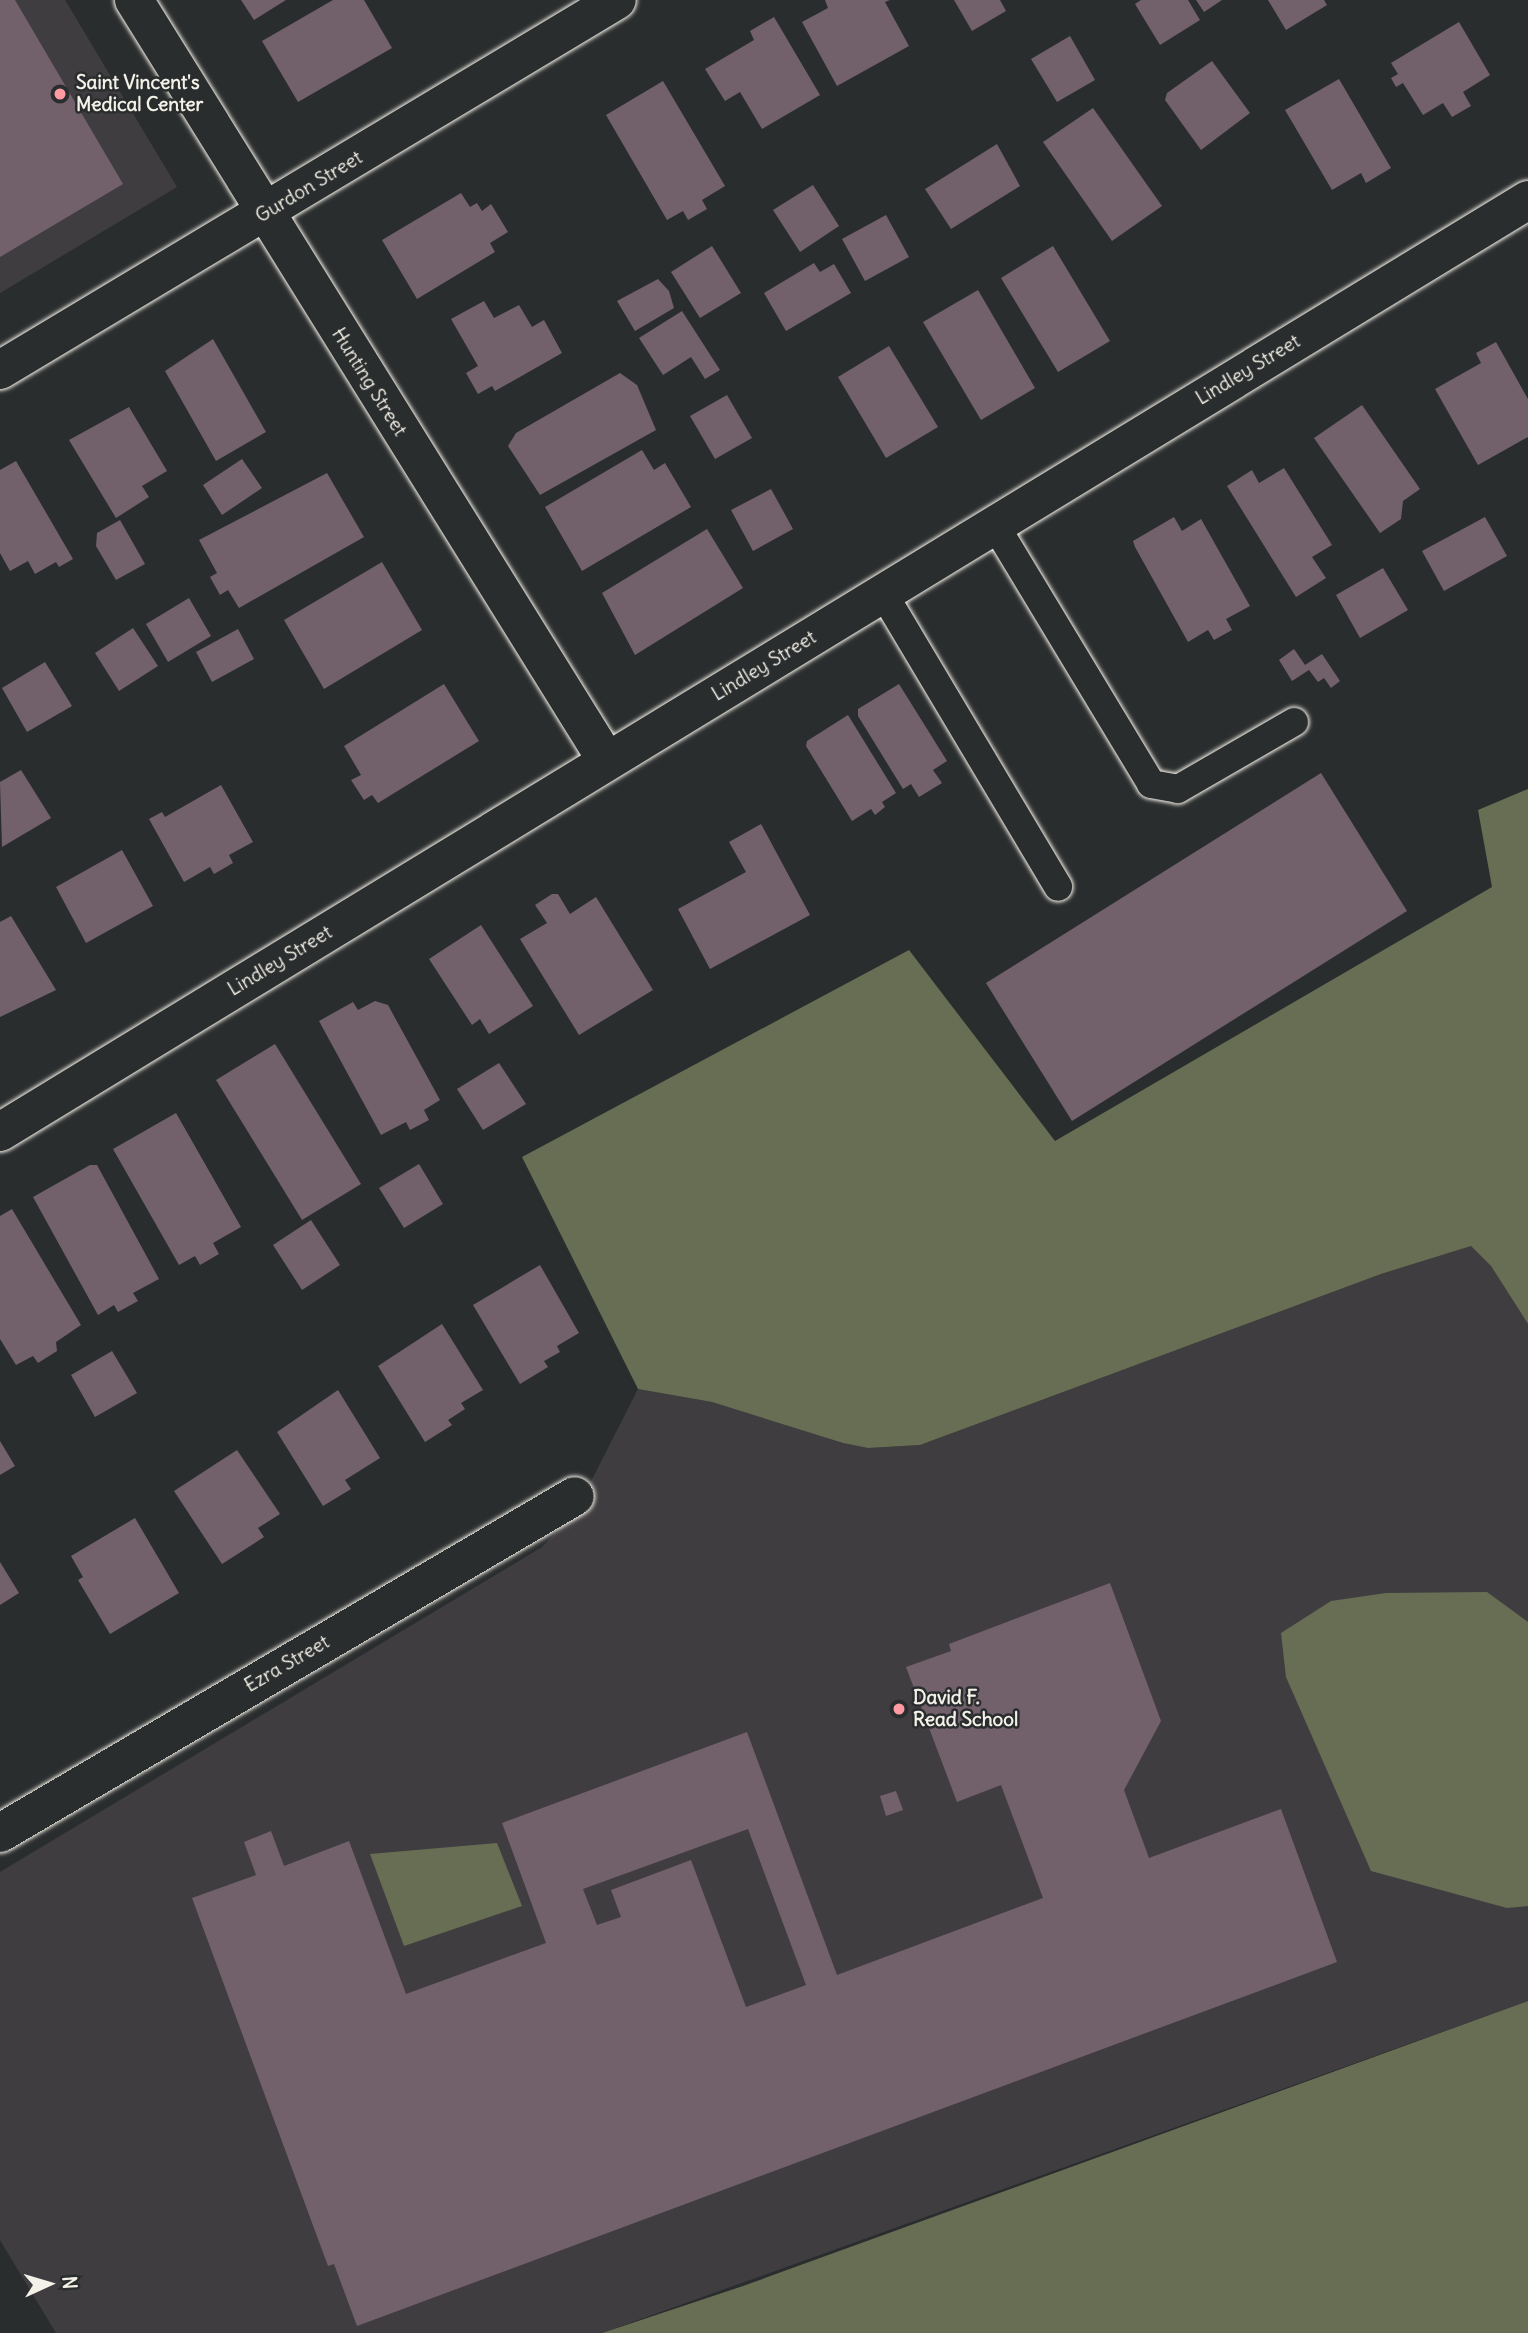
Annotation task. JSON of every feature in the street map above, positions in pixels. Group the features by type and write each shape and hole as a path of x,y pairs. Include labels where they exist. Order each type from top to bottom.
{"street":[{"name":"Hunting Street","path":"134,0 264,215 607,761"},
{"name":"Gurdon Street","path":"0,370 264,215 617,0"},
{"name":"Lindley Street","path":"0,1132 1528,200"},
{"name":"Ezra Street","path":"0,1833 575,1496"}],"lane":[{"path":"995,525 1150,784 1178,789 1293,722"},
{"path":"883,593 1058,887"}],"shaded area":[{"name":"Saint Vincent's Medical Center","path":"0,0 65,0 177,187 0,293"},
{"name":"David F. Read School","path":"1471,1246 1491,1266 1528,1324 1528,2001 602,2333 56,2333 0,2240 0,1872 542,1547 577,1509 638,1389 712,1402 843,1443 868,1448 920,1445 1381,1274"}],"green space":[{"path":"1528,789 1528,1324 1491,1266 1471,1246 1381,1274 920,1445 868,1448 843,1443 712,1402 638,1389 522,1157 909,950 1055,1141 1492,887 1478,810"},
{"path":"1487,1592 1528,1622 1528,1906 1507,1908 1371,1871 1286,1677 1281,1633 1331,1601 1386,1593"},
{"path":"497,1843 522,1906 404,1946 370,1854"},
{"path":"1528,2001 1528,2333 602,2333 743,2286"}],"building":[{"path":"0,0 15,0 123,184 0,257"},
{"path":"241,0 286,0 254,20"},
{"path":"333,0 364,0 392,48 298,102 262,41"},
{"path":"825,0 890,0 885,2 909,46 837,86 802,22 828,8"},
{"path":"954,0 1000,0 1006,11 972,31"},
{"path":"1141,0 1188,0 1200,20 1160,45 1135,4"},
{"path":"1196,0 1222,0 1204,12"},
{"path":"1268,0 1324,0 1327,5 1286,30"},
{"path":"774,17 820,95 762,129 740,92 725,101 705,69 754,40 750,31"},
{"path":"1459,22 1490,75 1463,92 1471,106 1452,117 1443,103 1423,115 1403,83 1396,87 1391,78 1398,74 1391,63"},
{"path":"1070,36 1095,80 1057,102 1031,59"},
{"path":"1212,61 1250,113 1201,150 1165,100 1167,93"},
{"path":"1339,79 1391,168 1366,183 1361,173 1332,190 1285,110"},
{"path":"663,81 725,186 702,200 707,209 688,220 683,211 667,220 606,115"},
{"path":"1093,108 1162,206 1112,241 1043,142"},
{"path":"997,144 1020,186 951,229 925,189"},
{"path":"813,185 839,226 800,252 773,210"},
{"path":"461,193 470,207 477,203 482,211 491,204 508,232 490,243 495,252 417,299 382,240"},
{"path":"886,215 909,257 865,281 842,239"},
{"path":"712,246 741,293 700,318 671,272"},
{"path":"1053,246 1110,341 1058,372 1001,278"},
{"path":"814,263 820,272 834,264 851,293 786,331 764,293"},
{"path":"658,279 669,291 674,308 635,331 617,301"},
{"path":"978,290 1035,388 981,420 923,322"},
{"path":"484,301 494,318 519,305 532,327 544,320 562,353 495,391 492,386 478,394 466,373 478,366 451,319"},
{"path":"682,311 720,370 705,379 691,357 663,375 639,338"},
{"path":"213,339 266,432 216,461 165,371"},
{"path":"1496,342 1528,399 1528,437 1478,465 1435,389 1481,363 1476,353"},
{"path":"889,346 938,427 886,458 838,377"},
{"path":"620,373 637,385 656,430 540,495 508,446 516,433"},
{"path":"727,395 752,438 715,459 690,416"},
{"path":"1362,405 1420,489 1403,501 1401,519 1380,533 1314,438"},
{"path":"129,407 167,471 142,486 149,497 116,518 69,440"},
{"path":"642,450 654,470 665,463 691,507 582,571 545,507"},
{"path":"242,459 262,488 222,515 203,485"},
{"path":"16,461 73,559 59,567 56,562 35,574 28,561 10,571 0,553 0,470"},
{"path":"1284,468 1332,545 1312,557 1326,578 1296,597 1227,486 1252,470 1259,483"},
{"path":"327,473 364,537 239,608 228,590 220,595 210,577 217,573 199,540"},
{"path":"771,489 793,529 753,551 731,510"},
{"path":"1174,517 1182,531 1201,519 1250,606 1226,619 1232,630 1214,640 1208,630 1188,642 1133,541"},
{"path":"1485,517 1507,556 1444,591 1422,551"},
{"path":"120,520 145,564 116,580 96,546 97,533"},
{"path":"707,529 743,588 635,655 602,593"},
{"path":"382,562 422,630 324,689 284,620"},
{"path":"1383,568 1408,610 1360,638 1336,595"},
{"path":"189,598 211,636 168,662 146,624"},
{"path":"133,628 158,666 119,691 95,653"},
{"path":"238,629 254,659 212,682 196,652"},
{"path":"1294,649 1305,665 1322,654 1340,681 1331,688 1324,678 1318,682 1309,670 1292,681 1279,660"},
{"path":"45,662 72,706 27,732 2,688"},
{"path":"444,684 479,741 378,803 372,795 364,800 351,780 361,775 344,746"},
{"path":"899,684 947,761 933,770 942,783 919,797 911,784 903,789 858,716 858,709"},
{"path":"848,715 896,793 882,802 885,807 875,815 871,809 852,821 806,746 807,741"},
{"path":"21,770 51,818 2,847 0,782"},
{"path":"1321,773 1407,911 1072,1121 986,983"},
{"path":"221,785 253,842 229,855 233,863 214,874 210,867 184,882 149,819 162,812 165,817"},
{"path":"761,824 810,915 710,969 678,909 746,872 729,842"},
{"path":"122,850 153,906 86,943 56,887"},
{"path":"552,894 558,894 570,914 596,897 653,990 579,1035 520,939 547,923 535,905"},
{"path":"11,916 56,990 0,1017 0,922"},
{"path":"481,925 533,1006 489,1034 480,1019 472,1025 429,959"},
{"path":"375,1001 388,1005 440,1100 424,1110 429,1120 410,1130 406,1122 381,1135 319,1021 353,1002 358,1010"},
{"path":"275,1044 361,1184 302,1220 216,1080"},
{"path":"499,1063 526,1104 483,1130 457,1089"},
{"path":"176,1113 241,1227 213,1243 219,1254 200,1265 195,1256 179,1265 113,1149"},
{"path":"419,1164 443,1204 404,1228 379,1188"},
{"path":"90,1165 97,1165 159,1279 133,1293 138,1301 118,1312 114,1305 98,1315 33,1197"},
{"path":"12,1209 81,1325 56,1342 57,1351 38,1363 33,1356 16,1365 0,1339 0,1216"},
{"path":"311,1220 340,1265 302,1290 273,1245"},
{"path":"540,1265 579,1333 557,1346 560,1352 544,1361 548,1367 520,1384 473,1305"},
{"path":"442,1324 483,1390 461,1403 465,1409 448,1420 452,1425 425,1442 378,1366"},
{"path":"112,1351 137,1393 95,1417 71,1375"},
{"path":"338,1390 380,1458 345,1480 351,1489 323,1506 277,1432"},
{"path":"0,1441 15,1466 0,1475"},
{"path":"237,1450 280,1514 258,1528 264,1537 222,1564 174,1491"},
{"path":"135,1518 179,1593 110,1634 78,1580 83,1577 71,1556"},
{"path":"0,1562 19,1593 0,1605"},
{"path":"1110,1583 1161,1721 1124,1790 1149,1858 1281,1809 1337,1962 357,2326 334,2264 328,2266 192,1898 256,1875 244,1842 271,1831 284,1866 349,1841 406,1994 546,1943 502,1823 747,1732 837,1975 1043,1898 1001,1785 957,1802 906,1667 951,1651 949,1644","holes":["748,1829 806,1985 746,2007 691,1860 611,1890 621,1917 597,1925 583,1889"]},
{"path":"896,1791 903,1810 886,1816 880,1796"}],"place":[{"name":"Saint Vincent's Medical Center","path":"60,94"},
{"name":"David F. Read School","path":"899,1709"}]}
